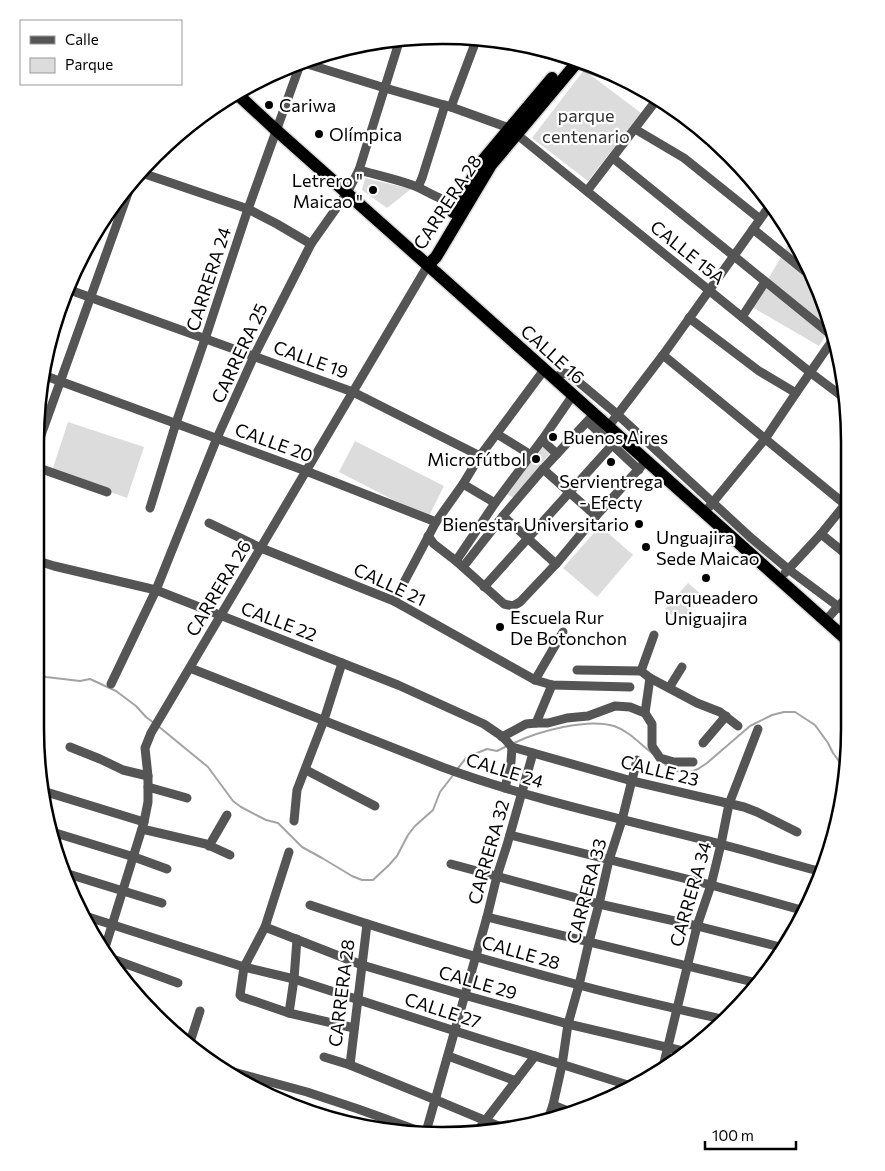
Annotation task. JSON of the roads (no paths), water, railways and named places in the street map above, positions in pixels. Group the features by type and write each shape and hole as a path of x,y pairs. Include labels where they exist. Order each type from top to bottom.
{"highway":[{"name":"CARRERA 28","path":"428,265 430,251 483,160 513,131 570,65"},
{"name":"CALLE 16","path":"241,98 573,395 591,418 608,427 617,441 643,466 703,512 841,635"},
{"name":"CARRERA 28","path":"428,265 436,257 513,131"}],"street":[{"path":"418,187 448,106 474,45"},
{"name":"CARRERA 25","path":"111,684 156,590 217,438 254,356 311,244 347,193 359,170 398,46"},
{"path":"313,66 448,106 513,131"},
{"name":"CARRERA 24","path":"150,508 176,423 248,209 298,71"},
{"path":"588,192 653,104"},
{"path":"635,129 684,158 760,219"},
{"name":"CALLE 15A","path":"513,131 838,394"},
{"path":"613,158 825,331"},
{"path":"359,170 418,187 444,200 459,202"},
{"path":"148,175 248,209 311,244"},
{"path":"45,424 125,201"},
{"path":"608,427 663,355 766,210"},
{"path":"753,229 801,268"},
{"name":"CARRERA 26","path":"107,943 134,857 148,802 145,748 151,733 428,265"},
{"path":"742,317 765,282"},
{"name":"CALLE 19","path":"74,291 353,392 480,456"},
{"path":"689,318 759,372 796,393"},
{"path":"703,512 713,503 765,439 829,345"},
{"path":"663,355 841,500"},
{"path":"394,601 436,522 464,484 480,456 549,374 564,373 569,374 618,415 750,537 841,609"},
{"name":"CALLE 20","path":"49,377 306,471 436,522"},
{"path":"459,564 495,503 573,395"},
{"path":"459,564 591,418"},
{"name":"CALLE 16","path":"591,418 617,441"},
{"path":"497,434 531,454"},
{"path":"542,440 557,454"},
{"path":"484,587 617,441"},
{"path":"428,536 434,544 504,604 513,606 520,602 556,564 596,516 643,466"},
{"path":"543,469 596,516"},
{"path":"44,470 107,492"},
{"path":"464,484 495,503"},
{"path":"779,580 841,510"},
{"path":"503,516 556,564"},
{"name":"CALLE 21","path":"209,523 261,548 394,601 535,680 552,685 630,686"},
{"path":"821,534 841,551"},
{"name":"CALLE 22","path":"44,563 156,590 398,685 484,724 512,747"},
{"path":"825,621 841,603"},
{"path":"535,680 563,632"},
{"path":"641,671 654,635"},
{"path":"294,821 297,790 324,720 342,663"},
{"path":"669,688 682,667"},
{"name":"CALLE 24","path":"190,668 463,775 521,794 721,844 815,870"},
{"path":"577,670 641,671 650,678 697,703 720,712 738,726"},
{"path":"645,713 650,678"},
{"path":"536,723 552,685"},
{"path":"502,737 526,724 548,723 567,718 588,716 615,706 645,713 652,724 652,746 660,758 674,762 693,762"},
{"path":"703,743 726,716"},
{"name":"CARRERA 34","path":"664,1060 697,926 711,885 729,804 758,729"},
{"path":"70,747 123,770 148,776"},
{"path":"505,788 511,762 512,747"},
{"name":"CALLE 23","path":"512,747 632,781 744,807 797,832"},
{"name":"CARRERA 32","path":"428,1126 533,754"},
{"name":"CARRERA 33","path":"551,1112 562,1065 568,1024 588,942 637,760"},
{"path":"306,770 374,806"},
{"path":"148,787 187,798"},
{"path":"49,793 209,846 230,855"},
{"path":"209,846 227,815"},
{"path":"58,834 168,869"},
{"path":"510,834 798,909"},
{"path":"289,852 265,927 244,967 240,994 242,997 289,1012 354,1028"},
{"path":"451,864 599,904 776,946"},
{"path":"72,875 162,903"},
{"name":"CALLE 28","path":"310,905 367,924 579,985 716,1018"},
{"path":"487,917 750,982"},
{"name":"CALLE 27","path":"92,918 244,967 294,979 624,1084"},
{"name":"CARRERA 28","path":"350,1066 367,924"},
{"name":"CALLE 29","path":"265,927 362,965 464,996 568,1024 678,1050"},
{"path":"289,1012 297,939"},
{"path":"119,961 178,983"},
{"path":"191,1038 200,1011"},
{"path":"324,1056 492,1124"},
{"path":"448,1056 516,1081"},
{"path":"484,1125 535,1056"},
{"path":"245,1075 307,1092 402,1125"},
{"path":"554,1105 563,1109"}],"waterway":[{"path":"44,676 80,681 90,679 116,691 154,723"},
{"path":"663,762 676,771 688,773 698,769 750,726 772,715 784,712 795,712 815,725 839,762"},
{"path":"514,743 536,734 563,727 603,724 625,731 652,753"},
{"path":"158,726 208,767 233,801 266,820 278,823 302,847 362,880 373,880 397,856 415,826 433,810 440,792 454,774"},
{"path":"458,768 467,757 487,749 497,751 507,746"}],"place":[{"name":"Cariwa","path":"269,105"},
{"name":"Olímpica","path":"319,134"},
{"name":"Letrero \" Maicao \"","path":"373,190"},
{"name":"Buenos Aires","path":"553,437"},
{"name":"Microfútbol","path":"536,459"},
{"name":"Servientrega - Efecty","path":"611,462"},
{"name":"Bienestar Universitario","path":"639,524"},
{"name":"Unguajira Sede Maicao","path":"646,547"},
{"name":"Parqueadero Uniguajira","path":"706,578"},
{"name":"Escuela Rur De Botonchon","path":"500,627"}],"park label":[{"name":"parque centenario","path":"586,125"}]}
